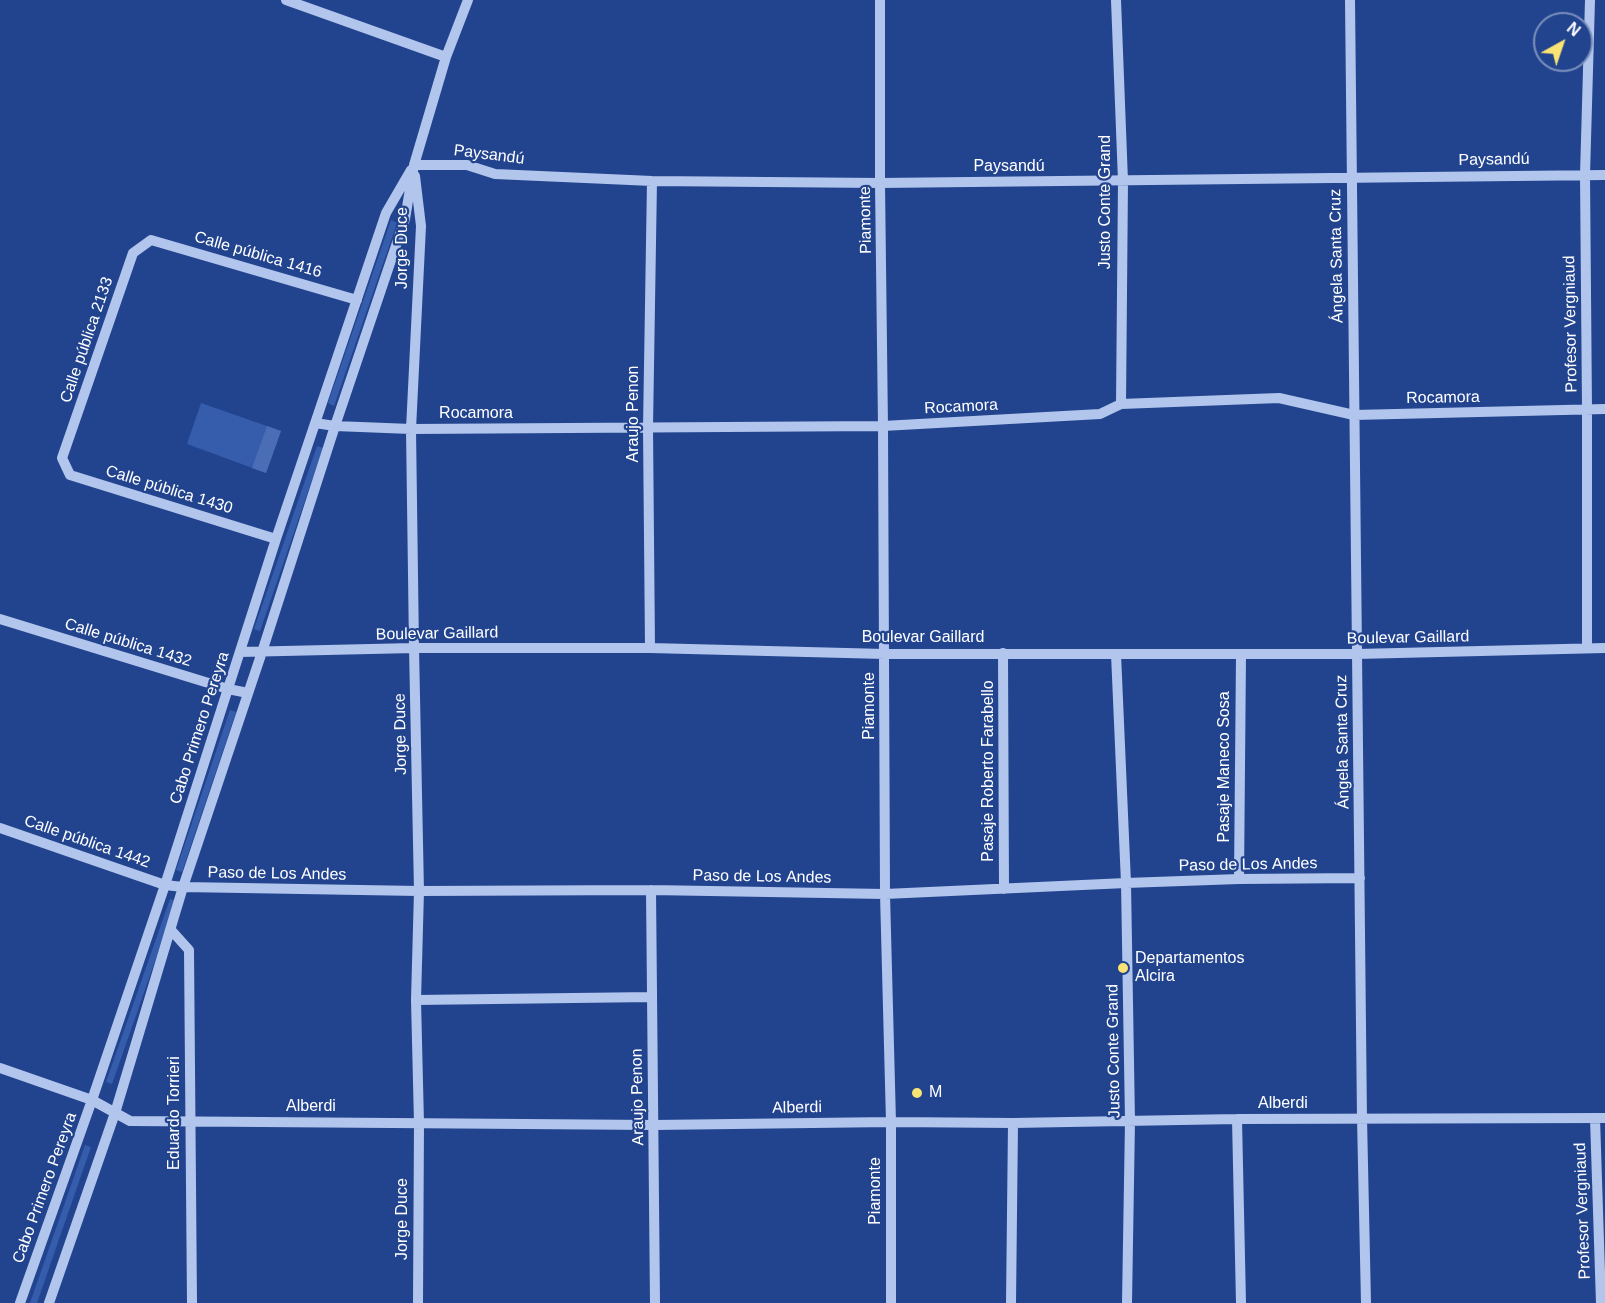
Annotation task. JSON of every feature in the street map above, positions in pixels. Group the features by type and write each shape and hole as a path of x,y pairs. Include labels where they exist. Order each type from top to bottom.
{"street":[{"path":"286,0 446,57"},
{"name":"Cabo Primero Pereyra","path":"49,1303 115,1113 183,887 405,219 414,165 446,57 468,0"},
{"name":"Piamonte","path":"880,0 885,894 891,1122 891,1303"},
{"name":"Justo Conte Grand","path":"1116,0 1123,181 1121,404"},
{"name":"Ángela Santa Cruz","path":"1350,0 1366,1303"},
{"name":"Profesor Vergniaud","path":"1587,648 1585,174 1590,0"},
{"name":"Cabo Primero Pereyra","path":"20,1303 165,885 276,539 386,213 414,165"},
{"name":"Paysandú","path":"414,165 467,165 495,174 652,181 880,183 1605,175"},
{"name":"Jorge Duce","path":"414,165 422,226 411,429 419,891 416,1000 419,1123 418,1303"},
{"name":"Araujo Penon","path":"650,648 648,428 652,181"},
{"name":"Calle pública 1416","path":"151,240 357,300"},
{"name":"Calle pública 2133","path":"62,458 134,253 151,240"},
{"name":"Rocamora","path":"315,423 411,429 883,426 1100,414 1121,404 1280,398 1354,415 1605,409"},
{"name":"Calle pública 1430","path":"62,458 70,475 276,539"},
{"name":"Calle pública 1432","path":"0,619 228,689 248,693"},
{"name":"Boulevar Gaillard","path":"240,652 414,648 650,648 885,654 1357,654 1605,648"},
{"name":"Pasaje Roberto Farabello","path":"1003,653 1004,889"},
{"name":"Justo Conte Grand","path":"1116,654 1126,883 1130,1121 1127,1303"},
{"name":"Pasaje Maneco Sosa","path":"1239,879 1241,654"},
{"name":"Calle pública 1442","path":"0,828 165,885"},
{"name":"Paso de Los Andes","path":"165,885 419,891 651,890 885,894 1239,879 1360,878"},
{"name":"Araujo Penon","path":"651,890 655,1303"},
{"name":"Eduardo Torrieri","path":"171,930 189,950 192,1303"},
{"path":"416,1000 652,997"},
{"name":"Alberdi","path":"0,1068 92,1100 130,1121 654,1125 1600,1118"},
{"name":"Profesor Vergniaud","path":"1600,1118 1601,1303"},
{"path":"1237,1119 1241,1303"},
{"path":"1011,1303 1013,1123"}],"shaded area":[{"path":"391,220 397,223 334,406 328,403"},
{"path":"201,403 281,431 266,473 187,444"},
{"path":"317,446 323,448 260,631 254,629"},
{"path":"230,710 236,712 182,872 176,870"},
{"path":"170,899 176,901 112,1084 106,1082"},
{"path":"85,1145 91,1147 37,1303 30,1303"}],"building":[{"path":"267,426 281,431 266,473 252,468"}],"place":[{"name":"Departamentos Alcira","path":"1123,968"},
{"name":"M","path":"917,1093"}]}
